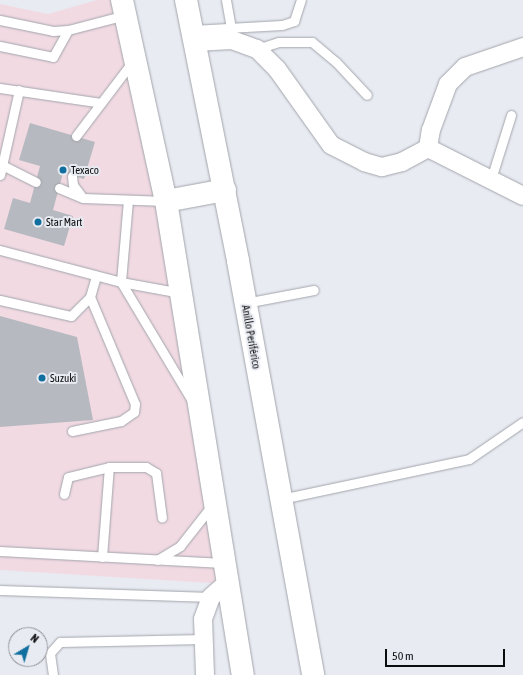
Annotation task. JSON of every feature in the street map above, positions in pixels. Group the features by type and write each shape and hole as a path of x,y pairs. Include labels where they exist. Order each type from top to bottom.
{"highway":[{"name":"Anillo Periférico","path":"191,0 194,36 224,190 313,675"},
{"path":"124,7 166,201 181,293 223,563 218,590 243,675"},
{"path":"166,201 224,190"}],"street":[{"path":"194,36 232,40 257,49 277,69 320,134 344,154 382,167 402,162 428,148"},
{"path":"428,148 431,130 452,80 465,67 523,47"},
{"path":"428,148 523,196"},
{"path":"205,675 203,619 218,590"}],"lane":[{"path":"226,0 231,27"},
{"path":"194,36 231,27 282,25 294,21 301,0"},
{"path":"0,20 53,31 68,30 124,7"},
{"path":"0,46 53,57 68,30"},
{"path":"257,49 279,42 312,42 336,62 367,95"},
{"path":"76,136 134,58"},
{"path":"0,88 101,103"},
{"path":"0,176 1,164 19,90"},
{"path":"491,179 511,115"},
{"path":"1,164 36,182"},
{"path":"72,176 73,185 83,198"},
{"path":"59,188 83,198 166,201"},
{"path":"128,200 121,282 200,413"},
{"path":"0,250 121,282 181,293"},
{"path":"0,300 72,316 90,297 96,276"},
{"path":"245,303 314,290"},
{"path":"72,431 121,421 134,412 135,404 90,297"},
{"path":"281,499 469,459 523,422"},
{"path":"64,494 68,477 119,465 146,467 156,473 162,518"},
{"path":"102,557 109,467"},
{"path":"157,560 180,546 214,503"},
{"path":"0,551 223,563"},
{"path":"0,590 218,590"},
{"path":"53,675 50,653 60,642 204,639"}],"shaded area":[{"path":"97,0 122,0 226,584 0,570 0,4 48,14"}],"building":[{"name":"Texaco","path":"30,123 95,142 84,179 63,173 53,210 73,216 64,246 4,229 13,198 30,203 40,166 19,160"},
{"name":"Suzuki","path":"0,316 77,337 93,420 0,427"}],"place":[{"name":"Texaco","path":"63,170"},
{"name":"Star Mart","path":"38,222"},
{"name":"Suzuki","path":"42,378"}]}
